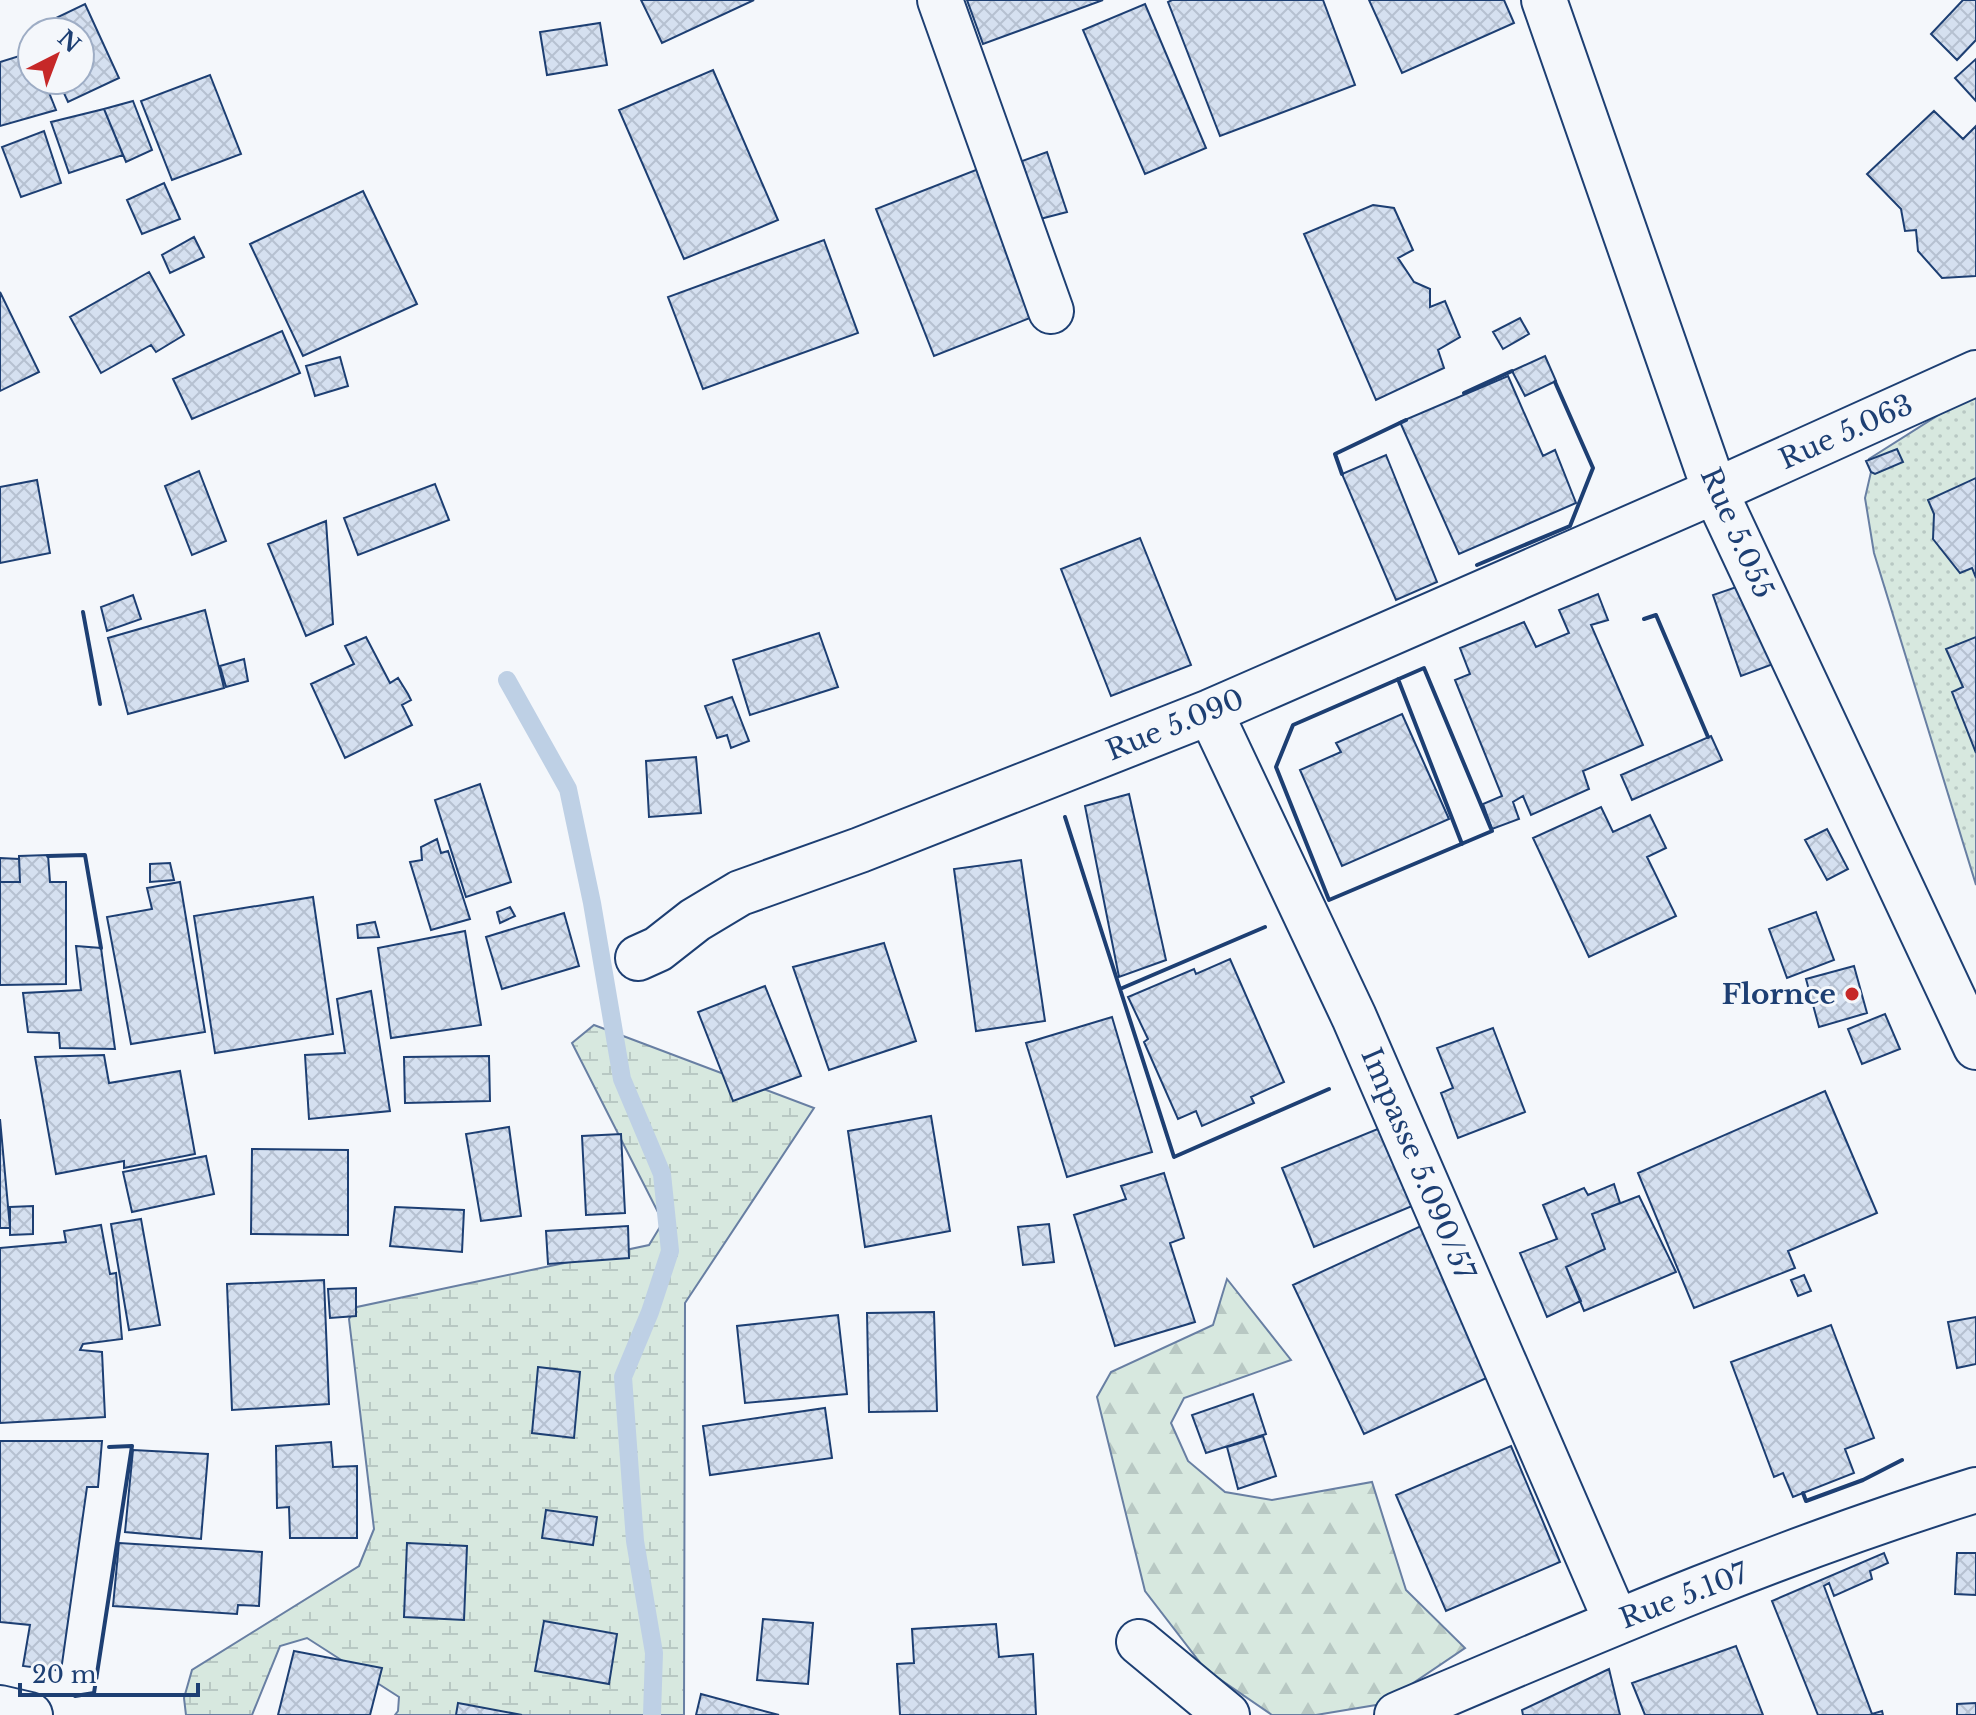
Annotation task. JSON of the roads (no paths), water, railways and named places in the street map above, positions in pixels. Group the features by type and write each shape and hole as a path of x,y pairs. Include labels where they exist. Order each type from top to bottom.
{"street":[{"path":"940,0 1051,311"},
{"name":"Rue 5.055","path":"1544,0 1715,491 1976,1047"},
{"name":"Rue 5.063","path":"1715,491 1976,373"},
{"name":"Rue 5.090","path":"638,958 658,949 695,920 740,893 860,850 1210,712 1715,491"},
{"name":"Impasse 5.090/57","path":"1210,712 1354,1017 1616,1621"},
{"name":"Rue 5.107","path":"1397,1715 1616,1621 1902,1513 1976,1490"},
{"path":"1139,1642 1227,1715"},
{"path":"0,1708 30,1715"}],"waterway":[{"path":"507,680 568,789 592,903 622,1079 662,1174 670,1251 650,1312 623,1377 635,1541 654,1653 652,1715"}],"place":[{"name":"Flornce","path":"1852,994"}]}
